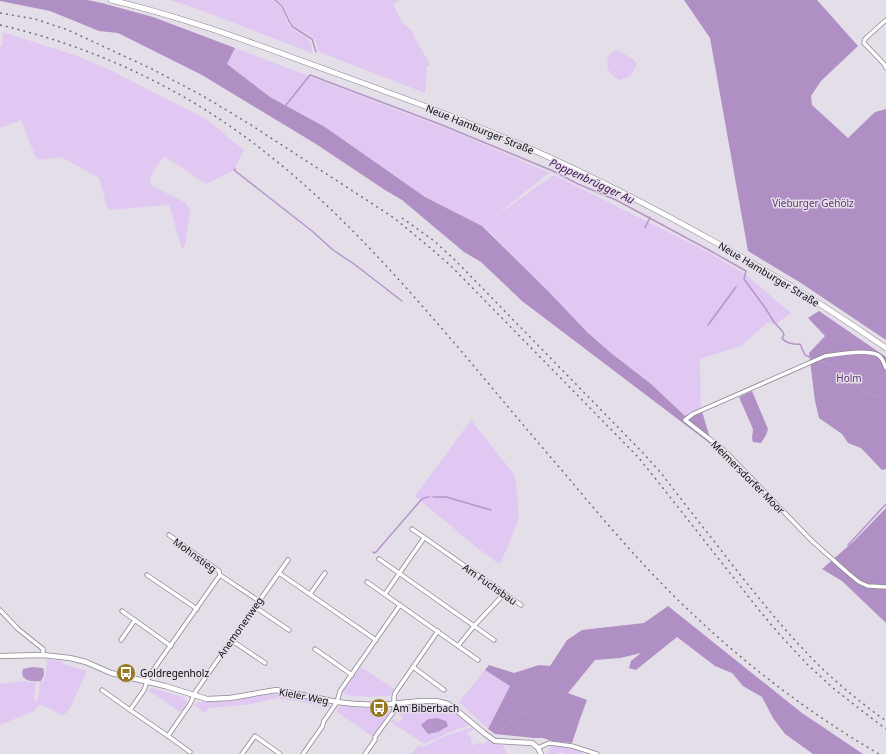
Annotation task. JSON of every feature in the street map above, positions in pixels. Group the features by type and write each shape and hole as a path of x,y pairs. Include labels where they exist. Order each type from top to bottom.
{"main road":[{"name":"Neue Hamburger Straße","path":"111,0 219,31 418,104 532,150 611,187 684,224 788,284 827,308 886,348"}],"street":[{"path":"886,20 864,40 864,43 886,68"},
{"name":"Meimersdorfer Moor","path":"886,368 882,359 872,353 825,356 692,414 685,420 725,451 812,541 848,573 859,582 868,586 886,587"},
{"name":"Am Fuchsbau","path":"412,529 521,605"},
{"name":"Mohnstieg","path":"169,535 218,571 220,575 259,601"},
{"path":"385,594 424,538"},
{"path":"379,559 494,640"},
{"name":"Anemonenweg","path":"168,736 190,704 196,691 288,560"},
{"path":"279,573 376,640"},
{"path":"310,594 325,573"},
{"path":"147,575 197,610"},
{"path":"130,710 144,690 149,676 197,610 220,575"},
{"path":"367,582 478,660"},
{"path":"458,646 474,626 504,594"},
{"path":"303,754 322,727 336,702 340,691 400,605"},
{"path":"256,606 289,630"},
{"path":"0,610 42,649 43,655"},
{"path":"122,611 171,646"},
{"path":"121,640 135,620"},
{"path":"365,754 394,711 395,693 438,632"},
{"path":"231,640 265,663"},
{"path":"315,649 352,675"},
{"name":"Kieler Weg","path":"0,656 43,655 70,658 86,662 111,672 207,699 230,698 276,690 336,702 355,704 379,705 436,701 448,704 454,708 494,741 532,743 538,748 549,743 572,746 596,754"},
{"path":"413,667 444,690"},
{"path":"102,690 190,752"},
{"path":"242,754 255,736 280,754"},
{"path":"538,748 541,754"}],"shaded area":[{"path":"169,0 274,0 281,6 290,26 308,39 312,47 312,53 190,6"},
{"path":"277,0 400,0 393,4 402,22 414,33 413,35 430,64 427,66 425,93 319,52 316,42 312,36 294,26 283,4"},
{"path":"3,32 77,56 106,68 206,119 244,150 234,170 206,184 164,156 156,168 150,178 153,186 185,203 190,212 185,245 182,249 169,205 108,210 99,178 61,157 40,160 36,158 21,120 0,128 0,46 2,46"},
{"path":"235,48 460,134 549,173 491,219 554,175 708,252 745,274 791,313 776,324 768,322 741,346 700,359 701,408 685,416 651,384 587,332 488,230 425,197 325,127 270,97 227,64"},
{"path":"618,50 634,60 637,64 631,75 619,80 611,74 607,63 611,53"},
{"path":"471,420 513,473 516,481 519,518 506,551 499,564 476,547 415,496"},
{"path":"47,660 61,661 64,664 87,671 70,708 62,715 49,708 39,705 34,711 0,725 0,684 24,681 36,683 34,700 38,700 40,682 43,681 46,674"},
{"path":"32,667 43,668 44,674 41,681 30,681 23,676 23,669"},
{"path":"361,667 394,689 391,696 350,696 341,692"},
{"path":"485,670 510,686 488,729 459,702"},
{"path":"152,688 183,697 187,703 180,712 148,690"},
{"path":"278,694 327,703 330,707 278,698 245,705 209,708 205,713 194,705 198,702 232,701 261,695"},
{"path":"436,703 445,705 463,717 471,725 457,729 424,744 391,722 393,719 399,723 403,717 397,713 401,707 408,704"},
{"path":"339,707 387,708 389,713 373,737 336,711"},
{"path":"437,718 446,721 448,726 438,732 428,734 421,725 428,719"},
{"path":"472,727 474,729 467,732 472,742 471,746 477,743 485,744 488,740 503,745 507,754 411,754 419,745 423,747 445,736"},
{"path":"551,745 582,751 580,754 567,754 560,752 556,754 548,754"}],"green space":[{"path":"0,0 87,0 102,3 153,17 235,48 227,64 270,97 325,127 425,197 482,226 587,332 651,384 685,416 701,408 712,445 522,301 481,262 464,252 402,200 316,144 202,75 118,33 99,31 50,11"},
{"name":"Vieburger Gehölz","path":"684,0 817,0 858,46 821,81 811,96 812,105 848,138 875,112 886,109 886,340 801,283 748,251 710,38"},
{"name":"Holm","path":"819,311 886,357 886,469 882,470 861,448 848,443 842,434 819,418 815,401 809,353 825,336 808,318"},
{"path":"752,391 768,429 761,443 753,442 753,429 739,397"},
{"path":"886,508 886,623 842,581 822,569 854,541"},
{"path":"668,606 802,713 863,754 813,754 785,734 773,718 762,697 743,686 732,673 715,666 677,637 636,670 629,668 631,661 641,653 620,658 595,660 568,693 587,700 572,743 552,741 543,738 495,734 488,729 510,686 485,670 489,665 514,673 539,665 550,666 567,640 582,630 644,623"}],"waterway":[{"name":"Poppenbrügger Au","path":"275,0 282,6 293,27 312,39 316,52"},
{"name":"Poppenbrügger Au","path":"286,105 310,75 442,125 553,171 578,184 616,200 746,271 744,279 774,322 783,332 784,335 782,338 790,343 800,344 805,355 814,359"},
{"path":"235,169 234,170 312,231 333,250 354,264 402,301"},
{"path":"645,228 650,217"},
{"path":"708,325 736,287"},
{"name":"Poppenbrügger Au","path":"818,362 825,362 848,373 861,389 876,396 886,397"},
{"path":"373,552 376,552 421,500 429,497"},
{"path":"433,497 446,497 491,510"},
{"path":"848,545 886,504"},
{"path":"498,733 512,719 526,713"}],"railway":[{"path":"0,13 35,19 68,30 152,69 203,96 251,125 394,218 450,265 638,457 759,610 807,664 833,688 886,729"},
{"path":"0,25 67,44 132,70 164,86 224,122 281,165 309,189 363,241 388,268 462,352 605,521 688,610 739,656 793,698 879,754"},
{"path":"402,218 433,240 455,260 643,453 661,473 737,571 795,641 833,678 886,721"}],"place":[{"name":"Goldregenholz","path":"126,673"},
{"name":"Am Biberbach","path":"379,708"}]}
